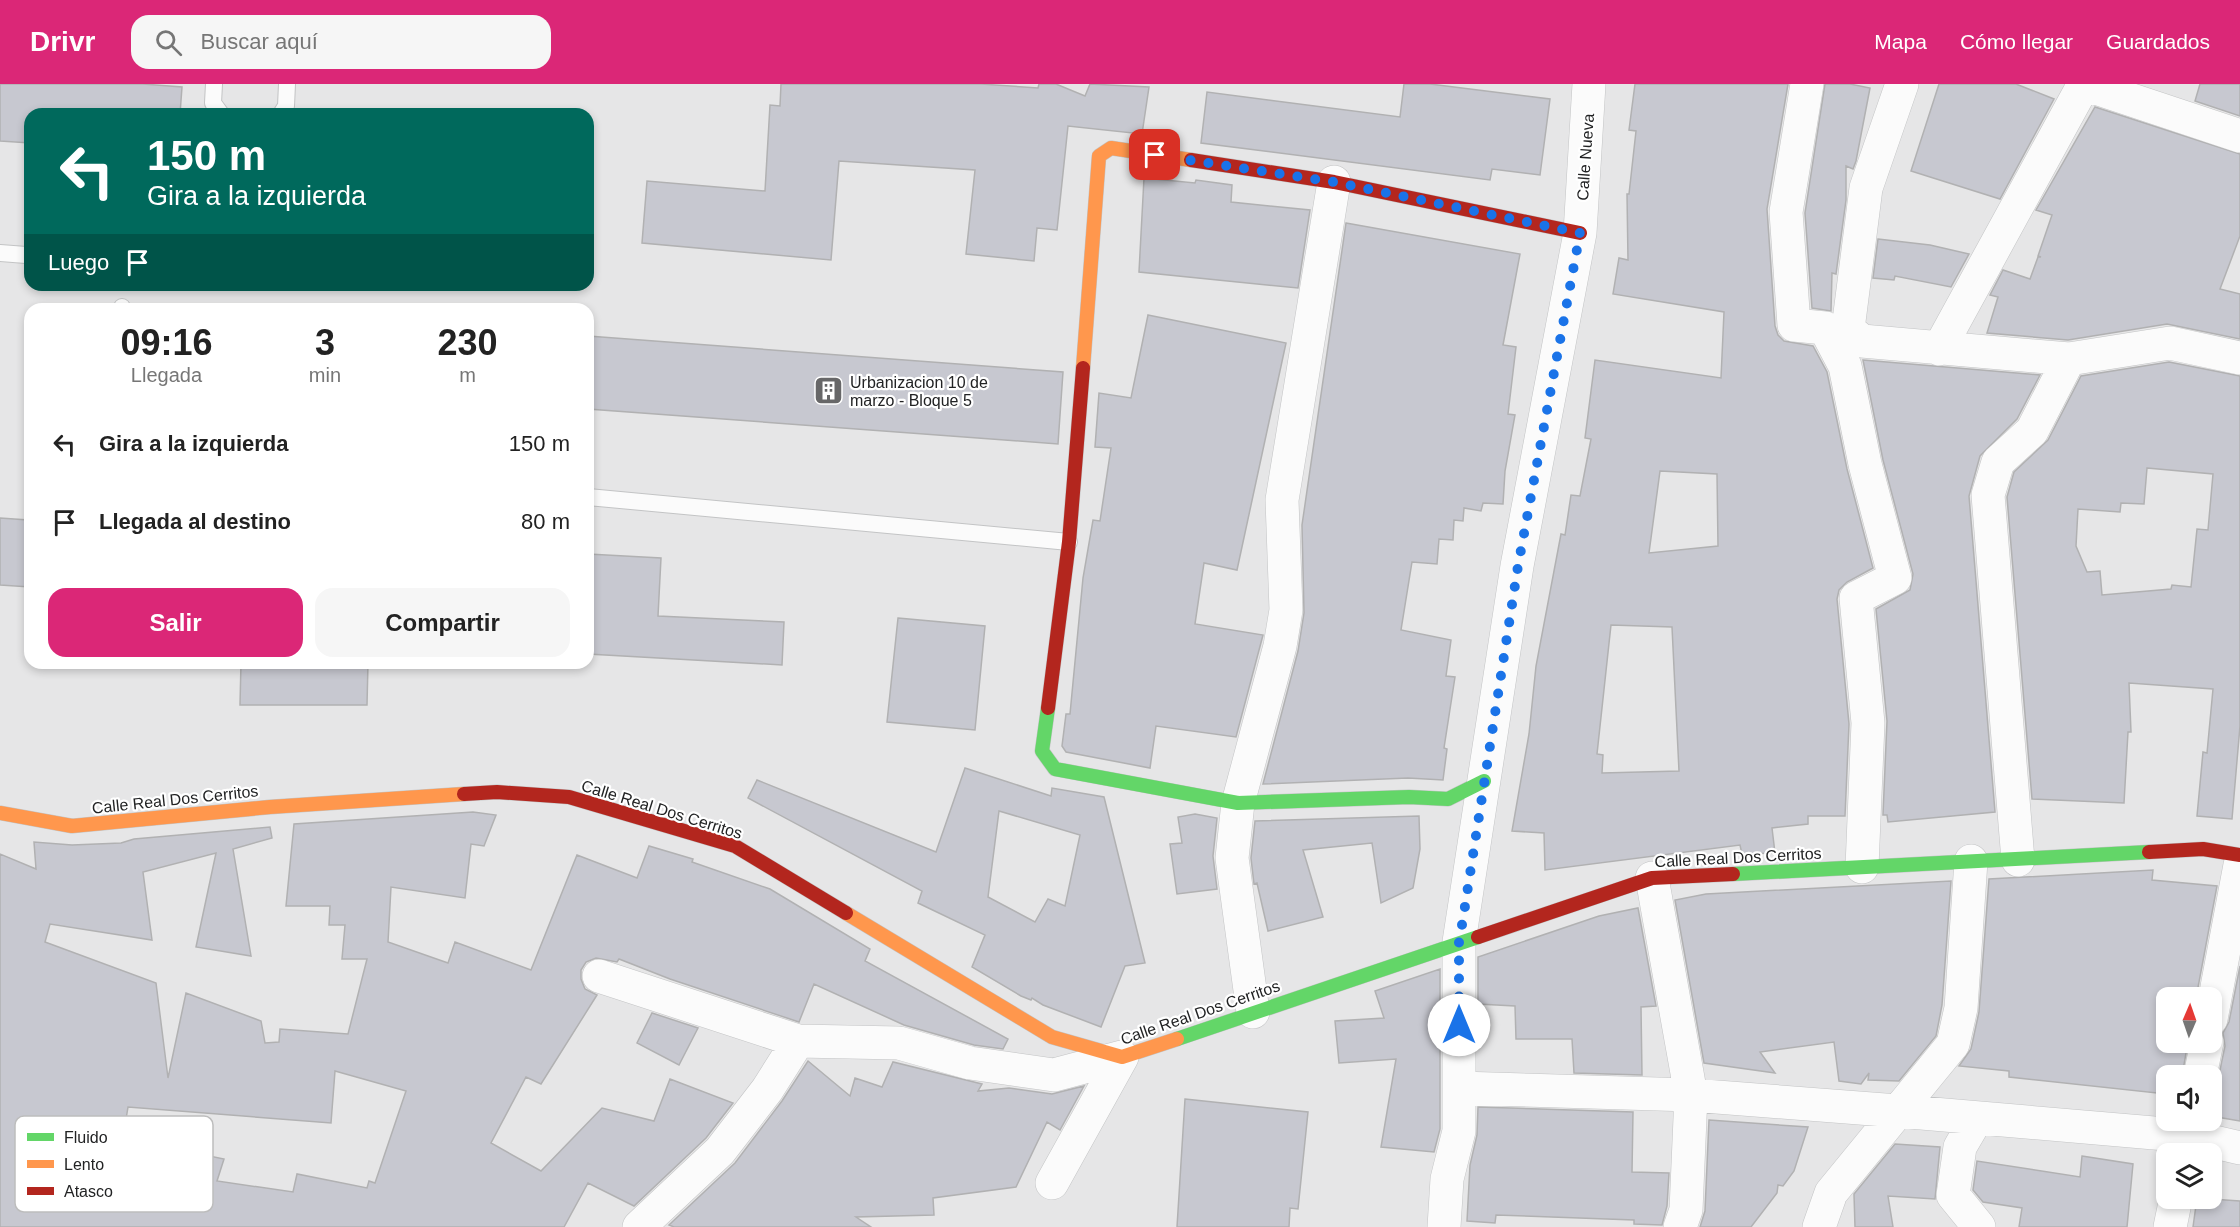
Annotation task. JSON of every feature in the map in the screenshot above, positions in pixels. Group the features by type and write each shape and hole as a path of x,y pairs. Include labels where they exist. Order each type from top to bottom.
{"street":[{"name":"Calle Nueva","path":"1444,1227 1447,1179 1459,1131 1459,942 1518,566 1580,233 1589,84"},
{"path":"1807,84 1786,212 1794,326 1826,328 1845,366 1865,464 1895,578 1856,598 1868,723 1862,867"},
{"path":"1902,84 1866,188 1848,328 1862,341 2069,359 2170,343 2240,358"},
{"path":"1939,349 2084,84 2240,136"},
{"path":"1484,782 1449,799 1409,796 1362,800 1238,803 1055,769 1048,761 1042,751 1069,542 1099,156 1111,148 1334,182 1580,233"},
{"path":"1253,1012 1232,858 1238,803 1280,646 1286,610 1282,500 1334,182"},
{"path":"2018,860 1989,495 1998,462 2032,431 2069,359"},
{"name":"Calle Real Dos Cerritos","path":"0,813 72,826 270,807 497,792 569,797 735,846 1052,1037 1122,1057 1652,878 2203,849 2240,855"},
{"path":"1819,1227 1831,1193 1953,1044 1961,1008 1971,861"},
{"path":"2217,987 2240,865"},
{"path":"1652,878 1691,1095 1686,1210 1680,1227"},
{"path":"599,976 798,1041 899,1043 970,1063 1054,1075 1122,1057"},
{"path":"639,1227 720,1151 767,1090 798,1041"},
{"path":"1052,1183 1122,1057"},
{"path":"1460,1088 1691,1095 2189,1137 2240,1148"},
{"path":"1977,1118 1960,1147 1953,1195 1979,1227"},
{"path":"2170,1227 2174,1209"}],"lane":[{"path":"214,84 213,103 216,108"},
{"path":"285,108 287,84"},
{"path":"0,253 24,255"},
{"path":"594,498 1069,542"}],"building":[{"path":"0,84 143,84 182,87 180,108 24,108 24,143 0,141"},
{"path":"781,84 981,84 1038,88 1039,84 1056,84 1085,96 1090,84 1149,87 1142,134 1068,126 1057,230 1037,228 1034,261 966,254 975,170 839,161 831,260 642,243 647,181 765,191 770,105 780,106"},
{"path":"1404,84 1430,84 1550,99 1540,175 1492,169 1490,180 1201,143 1207,92 1400,117"},
{"path":"1635,84 1788,84 1767,209 1775,326 1778,335 1784,341 1813,346 1827,372 1847,469 1873,568 1847,582 1839,590 1837,599 1849,724 1845,816 1808,816 1808,824 1772,828 1775,853 1742,854 1740,845 1545,870 1544,833 1512,831 1529,734 1536,666 1561,534 1565,535 1571,495 1580,496 1591,439 1585,438 1595,360 1721,378 1724,312 1613,294 1619,258 1628,260 1627,194 1629,194 1636,131 1629,130","holes":["1660,471 1717,474 1718,546 1649,553","1611,625 1672,627 1679,771 1602,773 1603,755 1597,754"]},
{"path":"1825,84 1850,84 1870,88 1856,161 1853,169 1846,166 1846,200 1836,274 1832,273 1831,311 1812,308 1805,213"},
{"path":"1939,84 2016,84 2054,99 2000,199 1911,171"},
{"path":"2200,84 2240,84 2240,116 2195,101"},
{"path":"2095,107 2240,154 2240,236 2220,289 2240,294 2240,339 2167,324 2068,340 1987,333 1998,297 1990,295 2003,270 2030,279 2038,257 2041,257 2038,256 2052,215 2036,210"},
{"path":"1144,178 1195,183 1196,180 1232,185 1231,202 1310,210 1298,288 1139,272"},
{"path":"1346,223 1520,254 1503,345 1516,347 1508,414 1515,415 1505,471 1503,504 1483,503 1481,511 1464,508 1463,521 1454,520 1453,540 1439,539 1437,564 1412,562 1401,630 1451,640 1446,676 1455,677 1444,748 1447,749 1443,780 1408,778 1263,784 1298,651 1304,613 1302,525"},
{"path":"1878,239 1930,245 1969,254 1951,287 1895,276 1894,280 1873,278"},
{"path":"1148,315 1286,343 1237,570 1204,563 1195,624 1263,635 1236,737 1156,726 1150,768 1066,752 1062,746 1066,714 1070,714 1083,578 1093,520 1100,521 1111,448 1095,447 1099,393 1131,398"},
{"name":"Urbanizacion 10 de marzo - Bloque 5","path":"594,336 1063,372 1058,444 594,409"},
{"path":"1863,360 2040,375 2017,419 1980,456 1969,496 1995,812 1888,822 1887,815 1883,815 1887,721 1876,609 1910,590 1913,574 1883,460"},
{"path":"2169,362 2240,376 2240,726 2232,819 2197,816 2203,752 2207,753 2213,689 2129,683 2131,732 2128,732 2124,803 2032,799 2007,497 2014,472 2048,440 2081,376","holes":["2147,468 2213,474 2208,530 2197,529 2191,587 2172,585 2171,589 2102,595 2100,571 2087,572 2076,546 2078,509 2120,512 2121,503 2144,504"]},
{"path":"0,518 24,520 24,587 0,585"},
{"path":"594,554 661,558 658,616 784,622 782,665 594,654"},
{"path":"898,618 985,626 975,730 887,722"},
{"path":"241,669 368,669 367,705 240,705"},
{"path":"965,768 1051,796 1052,788 1104,797 1145,963 1125,966 1101,1027 1043,1005 1032,998 1031,1000 1021,996 972,967 985,935 918,903 922,891 748,798 757,780 936,852","holes":["999,811 1080,835 1065,906 1048,899 1035,922 988,897"]},
{"path":"473,812 496,815 484,846 471,844 465,898 391,887 388,942 448,963 455,942 531,970 577,855 637,878 649,846 693,859 692,862 770,889 870,949 865,961 1008,1039 1003,1049 974,1045 904,1025 814,984 799,1022 670,979 619,959 617,962 596,958 586,962 581,970 581,979 585,989 597,995 541,1084 526,1077 491,1143 541,1171 602,1108 654,1121 670,1079 733,1103 706,1138 634,1206 588,1183 564,1227 0,1227 0,854 36,869 34,842 72,845 121,843 134,839 270,827 272,838 233,849 251,956 196,947 216,853 143,872 152,940 50,924 45,942 156,983 168,1078 186,993 261,1021 265,1043 279,1042 280,1029 348,1034 367,959 342,959 345,925 329,925 330,906 286,906 294,824"},
{"path":"1195,814 1217,818 1213,856 1217,889 1177,894 1170,844 1182,843 1178,817"},
{"path":"1419,816 1420,849 1413,888 1381,903 1372,843 1303,850 1323,917 1268,931 1257,883 1254,884 1251,858 1255,821"},
{"path":"2153,870 2152,880 2217,886 2198,987 2156,987 2156,1053 2186,1053 2184,1065 2156,1065 2156,1093 2009,1077 2009,1071 1959,1066 1971,1049 1979,1012 1989,879"},
{"path":"1951,881 1942,1005 1936,1036 1899,1081 1868,1080 1869,1073 1861,1084 1839,1081 1834,1042 1760,1052 1775,1073 1704,1063 1675,900 1706,894"},
{"path":"1638,908 1656,1006 1641,1007 1642,1075 1574,1073 1572,1039 1516,1039 1515,1006 1478,1004 1478,957 1599,916"},
{"path":"2240,966 2240,1121 2222,1118 2221,1065 2225,1046 2223,1033 2229,1022"},
{"path":"1440,969 1440,1010 1432,1011 1440,1033 1440,1129 1434,1152 1381,1147 1396,1059 1339,1063 1335,1021 1384,1018 1375,991"},
{"path":"652,1013 698,1028 679,1065 637,1043"},
{"path":"808,1061 850,1096 855,1078 882,1087 893,1062 982,1084 978,1091 1009,1088 1052,1094 1084,1086 1060,1130 1047,1122 1016,1187 933,1198 934,1215 856,1217 871,1227 674,1227 669,1225 735,1163 782,1101"},
{"path":"1185,1099 1308,1112 1298,1209 1290,1208 1289,1227 1177,1227"},
{"path":"1478,1107 1633,1112 1632,1172 1669,1173 1667,1206 1662,1225 1634,1224 1634,1220 1496,1215 1495,1223 1467,1221 1470,1165 1477,1135"},
{"path":"1709,1120 1808,1127 1794,1171 1783,1186 1778,1185 1777,1193 1751,1227 1700,1227 1705,1211"},
{"path":"1895,1144 1940,1147 1935,1199 1888,1196 1893,1227 1855,1227 1854,1194"},
{"path":"2082,1156 2133,1164 2127,1227 2019,1227 2022,1208 1983,1202 1973,1190 1977,1161 2080,1177"},
{"path":"2222,1200 2240,1201 2240,1227 2193,1227 2195,1209 2222,1209"}],"traffic: fast":[{"path":"1048,708 1042,751 1055,769 1238,803 1409,797 1448,799 1484,781"},
{"path":"1733,874 2149,852"},
{"path":"1177,1039 1478,937"}],"traffic: slow":[{"path":"1083,368 1099,156 1111,148 1191,160"},
{"path":"0,813 72,826 270,807 464,794"},
{"path":"846,913 1052,1037 1122,1057 1177,1039"}],"traffic: jam":[{"path":"1191,160 1334,182 1580,233"},
{"path":"1048,708 1069,542 1083,368"},
{"path":"464,794 497,792 569,797 735,846 846,913"},
{"path":"2149,852 2203,849 2240,855"},
{"path":"1478,937 1652,878 1733,874"}],"place":[{"name":"Urbanizacion 10 de marzo - Bloque 5","path":"829,391"}],"route":[{"path":"1155,155 1334,182 1580,233 1518,566 1459,942 1459,1025"}]}
